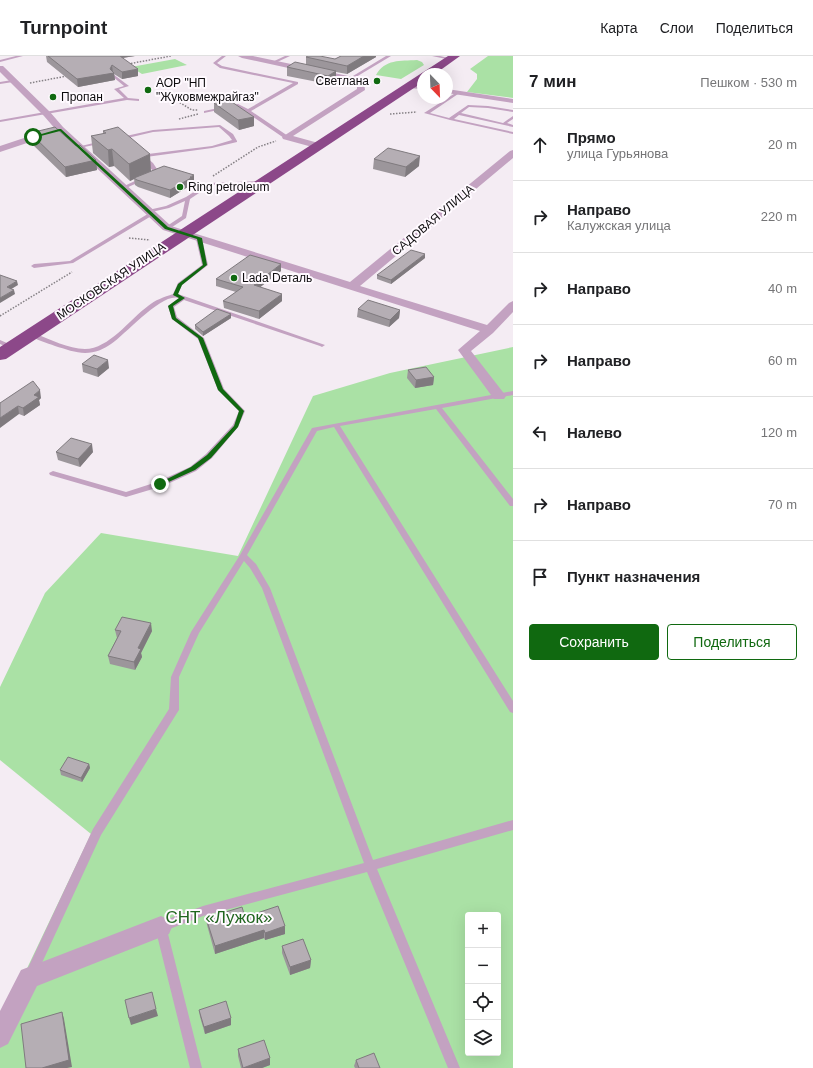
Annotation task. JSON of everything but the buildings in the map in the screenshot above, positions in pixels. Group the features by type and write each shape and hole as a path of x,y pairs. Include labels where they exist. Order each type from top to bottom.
{"highway":[{"path":"437,68 453,57"},
{"name":"МОСКОВСКАЯ УЛИЦА","path":"0,355 6,344 183,234 319,146 417,87"}],"street":[{"path":"242,56 350,79 361,84 361,90 286,137"},
{"path":"0,68 47,114 60,129 166,228 489,330"},
{"path":"453,92 513,101"},
{"path":"0,149 60,129"},
{"path":"286,137 319,146"},
{"name":"САДОВАЯ УЛИЦА","path":"353,286 513,153"},
{"path":"498,396 464,350 489,330 513,305"},
{"path":"0,1036 29,978 161,927"}],"lane":[{"path":"0,61 21,56"},
{"path":"224,56 215,63 221,67 297,83 248,111"},
{"path":"272,63 288,56"},
{"path":"350,79 389,56"},
{"path":"434,56 453,57"},
{"path":"113,75 127,86 116,89 124,100"},
{"path":"0,83 15,83"},
{"path":"457,93 426,113 513,134"},
{"path":"0,121 40,113 47,114 124,100 138,100"},
{"path":"208,111 238,105 286,137"},
{"path":"450,119 468,106 513,111"},
{"path":"491,112 495,108"},
{"path":"458,114 513,126"},
{"path":"481,119 486,115"},
{"path":"504,124 513,117"},
{"path":"116,139 153,131 220,126 232,135 235,141 212,147 142,156 157,172 122,188"},
{"path":"79,147 109,141"},
{"path":"34,266 71,262 149,212 167,207 188,198 210,184 264,182"},
{"path":"166,228 184,217 188,198"},
{"path":"175,295 180,284 205,265 200,238"},
{"path":"33,335 78,350 87,351 103,347 152,305 169,296 175,295 322,345"},
{"path":"53,473 126,495 160,484 193,469 209,456 236,426 242,411 221,390 201,338 174,318 171,306 183,298"},
{"path":"29,978 97,832 174,710 175,678 195,632 242,556 314,429 513,393"},
{"path":"437,406 513,504"},
{"path":"336,425 513,709"},
{"path":"242,556 253,566 266,588 370,866 454,1068"},
{"path":"196,1068 161,927 203,911 370,866 513,825"}],"path":[{"path":"125,65 171,56"},
{"path":"15,83 71,75"},
{"path":"172,98 192,110 208,111"},
{"path":"210,184 214,174 258,147 286,137"}],"green space":[{"path":"488,56 513,56 513,98 467,92 477,79 477,74 470,69"},
{"path":"175,59 187,65 142,74 131,67"},
{"path":"417,60 422,62 424,65 401,79 376,75 388,63"},
{"name":"СНТ «Лужок»","path":"513,347 513,1068 0,1068 0,1025 91,834 0,760 0,687 45,593 101,533 238,556 313,396 390,373"}],"place":[{"name":"Светлана","path":"377,81"},
{"name":"АОР \"НП \"Жуковмежрайгаз\"","path":"148,90"},
{"name":"Пропан","path":"53,97"},
{"name":"Ring petroleum","path":"180,187"},
{"name":"Lada Dеталь","path":"234,278"}],"route":[{"path":"33,137 60,129 166,228 200,238 205,265 180,284 175,295 183,298 171,306 174,318 201,338 221,390 242,411 236,426 209,456 193,469 160,484"}]}
